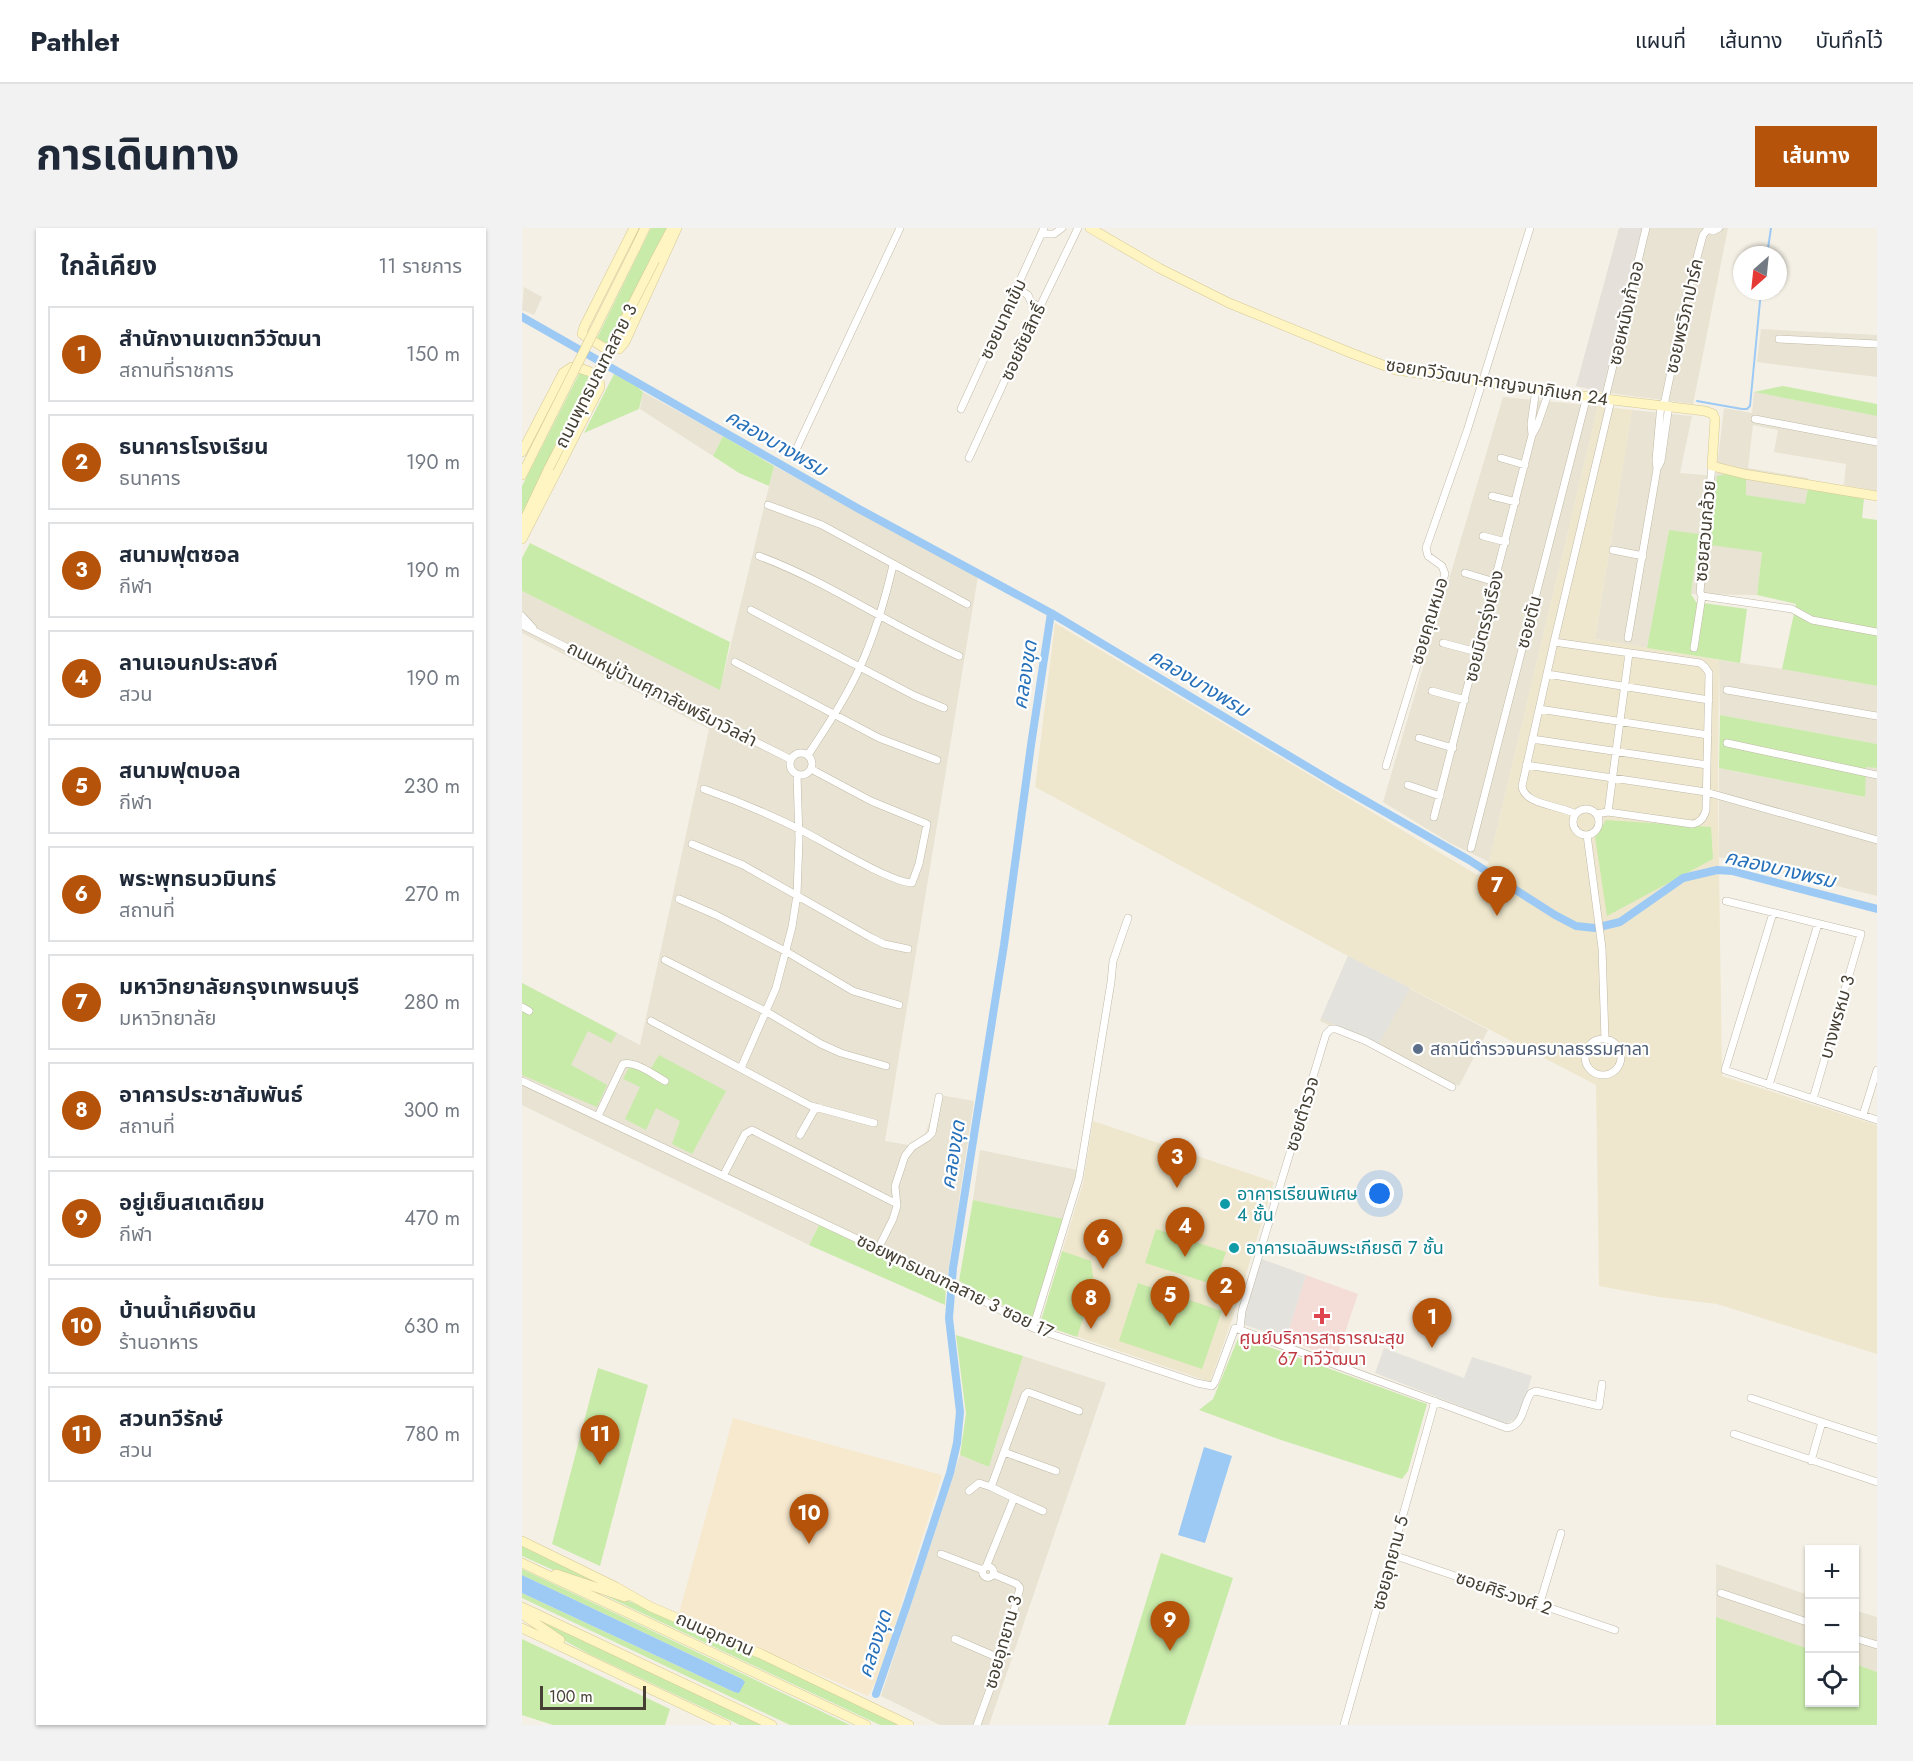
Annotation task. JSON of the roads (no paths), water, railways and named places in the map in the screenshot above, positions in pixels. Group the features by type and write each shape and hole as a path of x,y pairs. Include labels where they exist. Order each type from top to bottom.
{"main road":[{"path":"634,228 582,334 606,348 619,349 625,342 678,228"},
{"name":"ถนนพุทธมณฑลสาย 3","path":"522,475 645,228"},
{"name":"ถนนพุทธมณฑลสาย 3","path":"522,525 672,228"},
{"name":"ซอยทวีวัฒนา-กาญจนาภิเษก 24","path":"1090,228 1159,268 1229,303 1396,370 1665,405 1713,414 1715,419 1712,466"},
{"path":"522,452 558,381 567,369 572,367 589,371 599,379 600,387 522,539"},
{"path":"1712,466 1744,474 1877,496"},
{"name":"ถนนอุทยาน","path":"522,1541 616,1587 651,1607 751,1650 909,1725"},
{"path":"525,1564 651,1607"},
{"name":"ถนนอุทยาน","path":"525,1564 866,1725"},
{"path":"522,1607 772,1725"},
{"path":"522,1614 587,1658"},
{"path":"522,1628 726,1725"}],"street":[{"path":"794,454 900,228"},
{"path":"1043,231 1054,234 1062,228"},
{"name":"ซอยชัยสิทธิ์","path":"969,458 1078,228"},
{"path":"1481,382 1530,228"},
{"name":"ซอยหนังเก้าออ","path":"1576,814 1565,808 1527,797 1522,788 1646,228"},
{"name":"ซอยพรวิภาปาร์ค","path":"1628,638 1657,469 1656,460 1665,405 1687,295 1702,235 1707,228 1713,231 1719,228"},
{"name":"ซอยนาคเข้ม","path":"961,409 1043,231"},
{"path":"1016,288 1040,307"},
{"path":"1779,339 1877,344"},
{"name":"ซอยคุณหมอ","path":"1386,766 1445,574 1442,566 1428,556 1426,548 1467,431 1481,382"},
{"name":"ซอยมิตรรุ่งเรือง","path":"1532,435 1531,424 1536,389"},
{"name":"ซอยมิตรรุ่งเรือง","path":"1434,817 1532,435 1549,391"},
{"name":"ซอยตัน","path":"1471,848 1587,396"},
{"path":"1755,420 1877,442"},
{"path":"1501,458 1525,465"},
{"name":"ซอยสวนกล้วย","path":"1712,466 1700,592 1702,596 1792,609 1812,620 1877,632"},
{"path":"1492,496 1516,502"},
{"path":"768,505 822,525 967,604"},
{"path":"1483,536 1506,542"},
{"path":"1613,550 1643,556"},
{"path":"759,556 785,566 931,644 959,656"},
{"path":"808,755 860,668 880,616 893,565"},
{"path":"1465,573 1495,582"},
{"path":"1694,648 1702,596"},
{"path":"751,610 915,696 944,708"},
{"path":"522,616 535,630"},
{"path":"522,625 535,630"},
{"name":"ถนนหมู่บ้านศุภาลัยพรีมาวิลล่า","path":"535,630 790,759"},
{"path":"1554,642 1702,664 1709,673 1706,792 1704,815 1701,820 1694,824 1608,812 1596,814 1585,809 1576,814 1573,819 1574,828 1587,835 1593,833 1598,826 1596,814"},
{"path":"1443,643 1478,652"},
{"path":"1608,812 1629,653"},
{"path":"735,662 879,738 937,760"},
{"path":"1547,674 1709,700"},
{"path":"1727,690 1877,716"},
{"path":"1432,691 1465,700"},
{"path":"1539,709 1708,735"},
{"path":"1419,738 1453,748"},
{"path":"1532,739 1707,765"},
{"path":"1727,743 1877,775"},
{"path":"741,1068 767,1012 787,952 797,895 800,830 797,775 790,768 790,759 798,752 808,755 812,763 811,770 803,775 797,775"},
{"path":"1526,765 1706,792 1877,840"},
{"path":"704,789 744,803 879,871 911,884 915,880 927,824 871,801 811,770"},
{"path":"1408,785 1440,795"},
{"path":"1587,835 1602,948 1605,1039"},
{"path":"692,844 743,865 884,944 908,948"},
{"path":"679,899 716,915 787,952 853,991 899,1005"},
{"path":"1726,901 1818,924 1769,1084"},
{"path":"1773,913 1725,1070 1877,1120"},
{"path":"1033,1328 1079,1178 1112,982 1113,961 1128,918"},
{"name":"บางพรหม 3","path":"1813,1099 1861,934 1818,924"},
{"path":"665,960 767,1012 821,1044 841,1053 886,1066"},
{"path":"651,1021 787,1094 816,1107 874,1123"},
{"name":"ซอยตำรวจ","path":"1240,1329 1242,1311 1326,1034 1331,1029 1336,1029 1366,1041 1452,1088"},
{"path":"1605,1039 1616,1044 1621,1057 1613,1072 1601,1074 1587,1064 1586,1055 1591,1044 1596,1040 1605,1039"},
{"path":"598,1116 627,1062 665,1081"},
{"path":"1863,1115 1877,1070"},
{"name":"ซอยพุทธมณฑลสาย 3 ซอย 17","path":"522,1081 955,1285 1033,1328 1208,1386 1212,1386 1218,1377 1235,1328 1240,1329"},
{"path":"878,1249 897,1206 895,1186 905,1156 912,1147 932,1133 939,1097"},
{"path":"800,1135 816,1107"},
{"path":"723,1176 746,1134 752,1130 895,1203"},
{"path":"1240,1329 1507,1428 1516,1424 1520,1419 1531,1393 1536,1391 1599,1406 1602,1384"},
{"path":"991,1487 1023,1399 1028,1392 1079,1411"},
{"path":"1751,1398 1877,1440"},
{"name":"ซอยอุทยาน 5","path":"1344,1724 1435,1401"},
{"path":"1811,1461 1822,1422"},
{"path":"1734,1434 1877,1482"},
{"path":"1004,1452 1056,1471"},
{"path":"969,1491 979,1483 1043,1511"},
{"path":"941,1554 985,1569 1014,1498"},
{"path":"1539,1606 1561,1533"},
{"name":"ซอยศิริ-วงศ์ 2","path":"1393,1556 1616,1630"},
{"name":"ซอยอุทยาน 3","path":"977,1725 1001,1659 1020,1588 1017,1584 993,1574 992,1569 985,1569"},
{"path":"1721,1593 1805,1622"},
{"path":"955,1639 1001,1659"},
{"path":"1859,1640 1877,1645"},
{"path":"1344,1724 1353,1725"}],"water":[{"path":"1204,1447 1232,1456 1205,1543 1178,1535"},
{"path":"522,1575 745,1682 739,1693 734,1692 522,1593"}],"waterway":[{"path":"1768,246 1771,228"},
{"path":"1697,401 1742,409 1750,406 1760,300"},
{"name":"คลองบางพรม","path":"522,317 859,509 1051,613 1336,784 1469,860 1576,926 1595,928 1620,922 1683,878 1717,870 1732,871 1877,909"},
{"name":"คลองขุด","path":"876,1694 950,1473 957,1443 960,1412 949,1318 953,1268 1004,945 1051,613"}],"place":[{"name":"มหาวิทยาลัยกรุงเทพธนบุรี","path":"1497,916"},
{"name":"สถานีตำรวจนครบาลธรรมศาลา","path":"1418,1049"},
{"name":"สนามฟุตซอล","path":"1177,1188"},
{"name":"อาคารเรียนพิเศษ 4 ชั้น","path":"1225,1204"},
{"name":"อาคารเฉลิมพระเกียรติ 7 ชั้น","path":"1234,1248"},
{"name":"ลานเอนกประสงค์","path":"1185,1257"},
{"name":"พระพุทธนวมินทร์","path":"1103,1269"},
{"name":"ศูนย์บริการสาธารณะสุข 67 ทวีวัฒนา","path":"1322,1316"},
{"name":"ธนาคารโรงเรียน","path":"1226,1317"},
{"name":"สนามฟุตบอล","path":"1170,1326"},
{"name":"อาคารประชาสัมพันธ์","path":"1091,1329"},
{"name":"สำนักงานเขตทวีวัฒนา","path":"1432,1348"},
{"name":"สวนทวีรักษ์","path":"600,1465"},
{"name":"บ้านน้ำเคียงดิน","path":"809,1544"},
{"name":"อยู่เย็นสเตเดียม","path":"1170,1651"}]}
